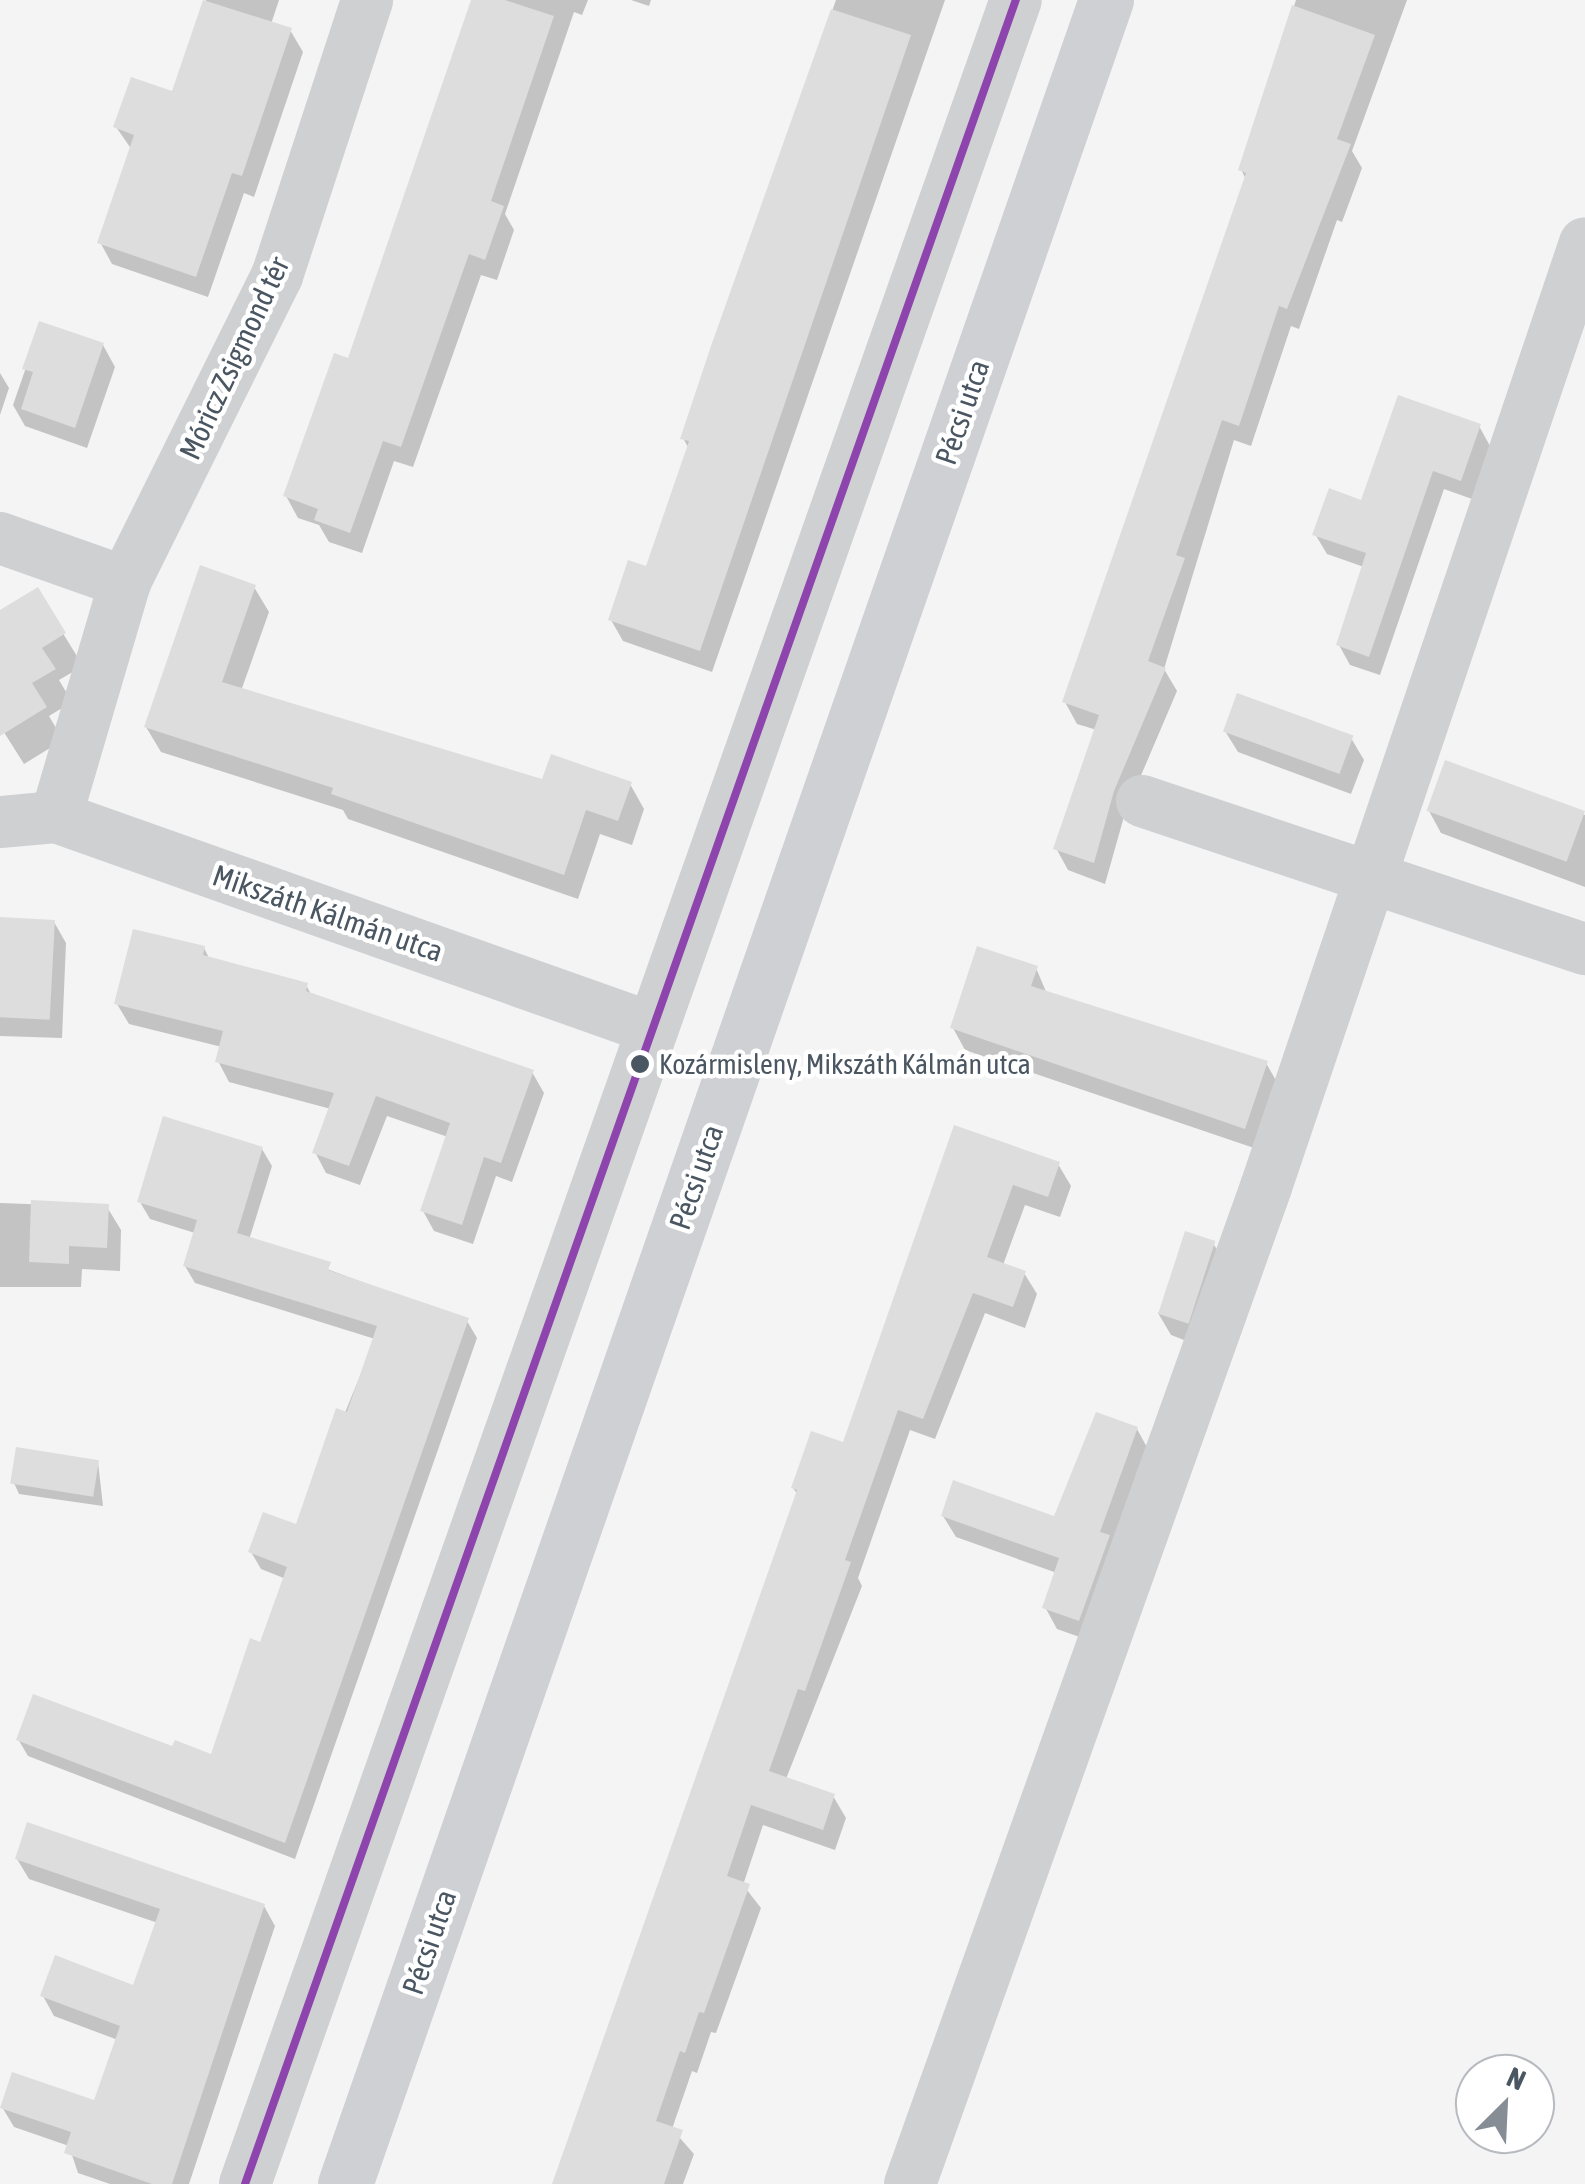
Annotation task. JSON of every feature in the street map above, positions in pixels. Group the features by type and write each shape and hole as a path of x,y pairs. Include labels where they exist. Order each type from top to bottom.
{"main road":[{"name":"Pécsi utca","path":"345,2184 1106,0"}],"street":[{"name":"Móricz Zsigmond tér","path":"56,818 125,582 277,276 366,0"},
{"path":"245,2184 1016,0"},
{"path":"910,2184 1266,1187 1585,243"},
{"path":"0,538 125,582"},
{"path":"1142,801 1585,949"},
{"name":"Mikszáth Kálmán utca","path":"0,822 56,818 652,1028"}],"building":[{"path":"203,0 292,28 242,176 232,173 196,277 97,243 134,135 113,127 131,77 172,91"},
{"path":"471,0 505,0 554,16 491,201 504,206 485,260 469,254 401,447 383,441 350,533 314,520 318,509 283,496 334,353 348,358"},
{"path":"1292,5 1375,35 1337,139 1351,144 1287,309 1279,306 1239,426 1222,420 1176,555 1185,558 1148,661 1166,668 1114,791 1094,863 1053,849 1099,715 1062,702 1246,173 1238,170"},
{"path":"831,9 911,35 700,651 608,620 628,560 646,566 689,441 680,439"},
{"path":"39,321 104,343 75,428 21,409 33,372 22,369"},
{"path":"1398,395 1481,424 1461,481 1433,471 1369,657 1336,645 1366,553 1312,535 1329,488 1361,500"},
{"path":"200,565 256,585 222,682 542,779 551,754 632,782 618,821 586,810 564,875 331,794 333,788 144,727"},
{"path":"38,587 66,633 42,648 56,669 32,683 47,707 0,736 0,610"},
{"path":"1237,693 1354,735 1339,774 1223,732"},
{"path":"1445,760 1585,811 1567,862 1427,811"},
{"path":"0,917 55,920 50,1020 0,1017"},
{"path":"133,929 205,946 203,955 308,983 306,991 534,1070 501,1163 484,1157 462,1225 420,1211 450,1123 376,1096 349,1166 312,1153 334,1093 215,1062 223,1031 114,1004"},
{"path":"977,946 1038,966 1031,986 1268,1061 1245,1129 950,1028"},
{"path":"163,1116 263,1147 237,1233 331,1262 328,1270 469,1318 285,1843 16,1740 33,1694 172,1746 175,1740 211,1754 250,1638 260,1642 287,1567 248,1552 263,1512 296,1524 336,1408 347,1412 377,1326 183,1266 197,1220 137,1202"},
{"path":"954,1125 1060,1162 1048,1197 1013,1185 987,1257 1026,1271 1013,1307 973,1293 923,1419 898,1410 845,1560 851,1562 805,1691 798,1689 769,1771 835,1794 823,1830 751,1805 727,1876 750,1884 704,2013 699,2012 685,2053 680,2051 656,2121 683,2130 664,2184 552,2184 797,1490 791,1488 811,1431 843,1442"},
{"path":"31,1200 109,1204 107,1248 69,1246 69,1264 29,1262"},
{"path":"1185,1231 1215,1241 1189,1324 1158,1314"},
{"path":"1096,1412 1138,1427 1100,1532 1110,1535 1079,1621 1042,1608 1059,1558 941,1516 953,1480 1054,1516"},
{"path":"16,1447 99,1460 93,1497 10,1484"},
{"path":"27,1822 265,1904 172,2184 152,2184 64,2153 71,2132 0,2108 12,2072 94,2100 120,2026 40,1996 55,1955 133,1985 160,1909 15,1859"}],"transit line":[{"path":"245,2184 1016,0"}],"place":[{"name":"Kozármisleny, Mikszáth Kálmán utca","path":"640,1064"}]}
